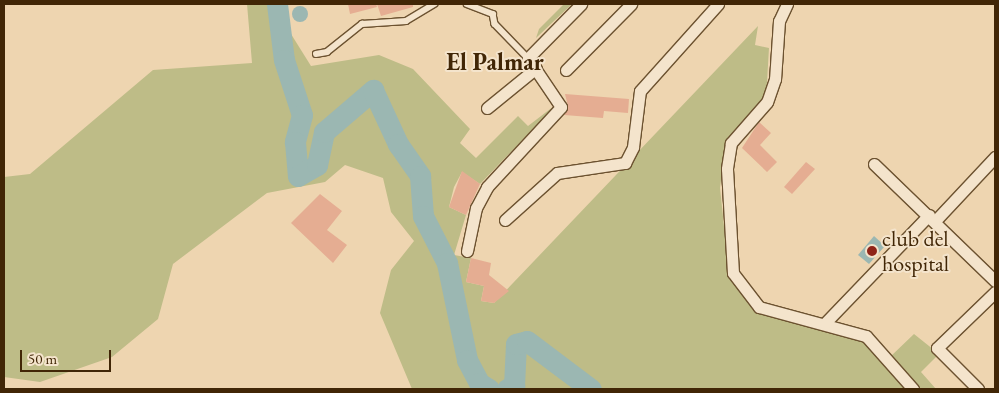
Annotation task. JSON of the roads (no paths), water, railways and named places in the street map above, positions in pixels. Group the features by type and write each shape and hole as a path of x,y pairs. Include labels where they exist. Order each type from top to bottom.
{"street":[{"path":"467,251 476,208 488,188 562,107 528,58 581,4"},
{"path":"566,70 631,4"},
{"path":"505,220 557,173 625,163 633,147 640,91 718,4"},
{"path":"787,4 774,48 775,79 767,102 732,143 727,169 733,274 759,307 825,323 866,336 913,389"},
{"path":"487,108 536,68"},
{"path":"825,323 995,157"},
{"path":"874,164 995,281"},
{"path":"978,389 937,348 995,292"}],"lane":[{"path":"316,54 327,52 362,24 406,22 434,4"},
{"path":"467,4 492,14 495,24 528,58"}],"water":[{"path":"297,6 303,6 308,11 306,20 297,22 292,17 292,11"},
{"name":"club del hospital","path":"874,236 885,246 869,264 858,255"}],"waterway":[{"path":"277,4 284,60 302,115 295,142 298,176 317,165 324,132 373,90 398,144 420,176 423,216 447,263 467,360 479,383 489,389"},
{"path":"507,389 514,386 516,344 527,341 591,389"}],"place":[{"name":"club del hospital","path":"872,251"}],"district":[{"name":"El Palmar","path":"495,62"}]}
